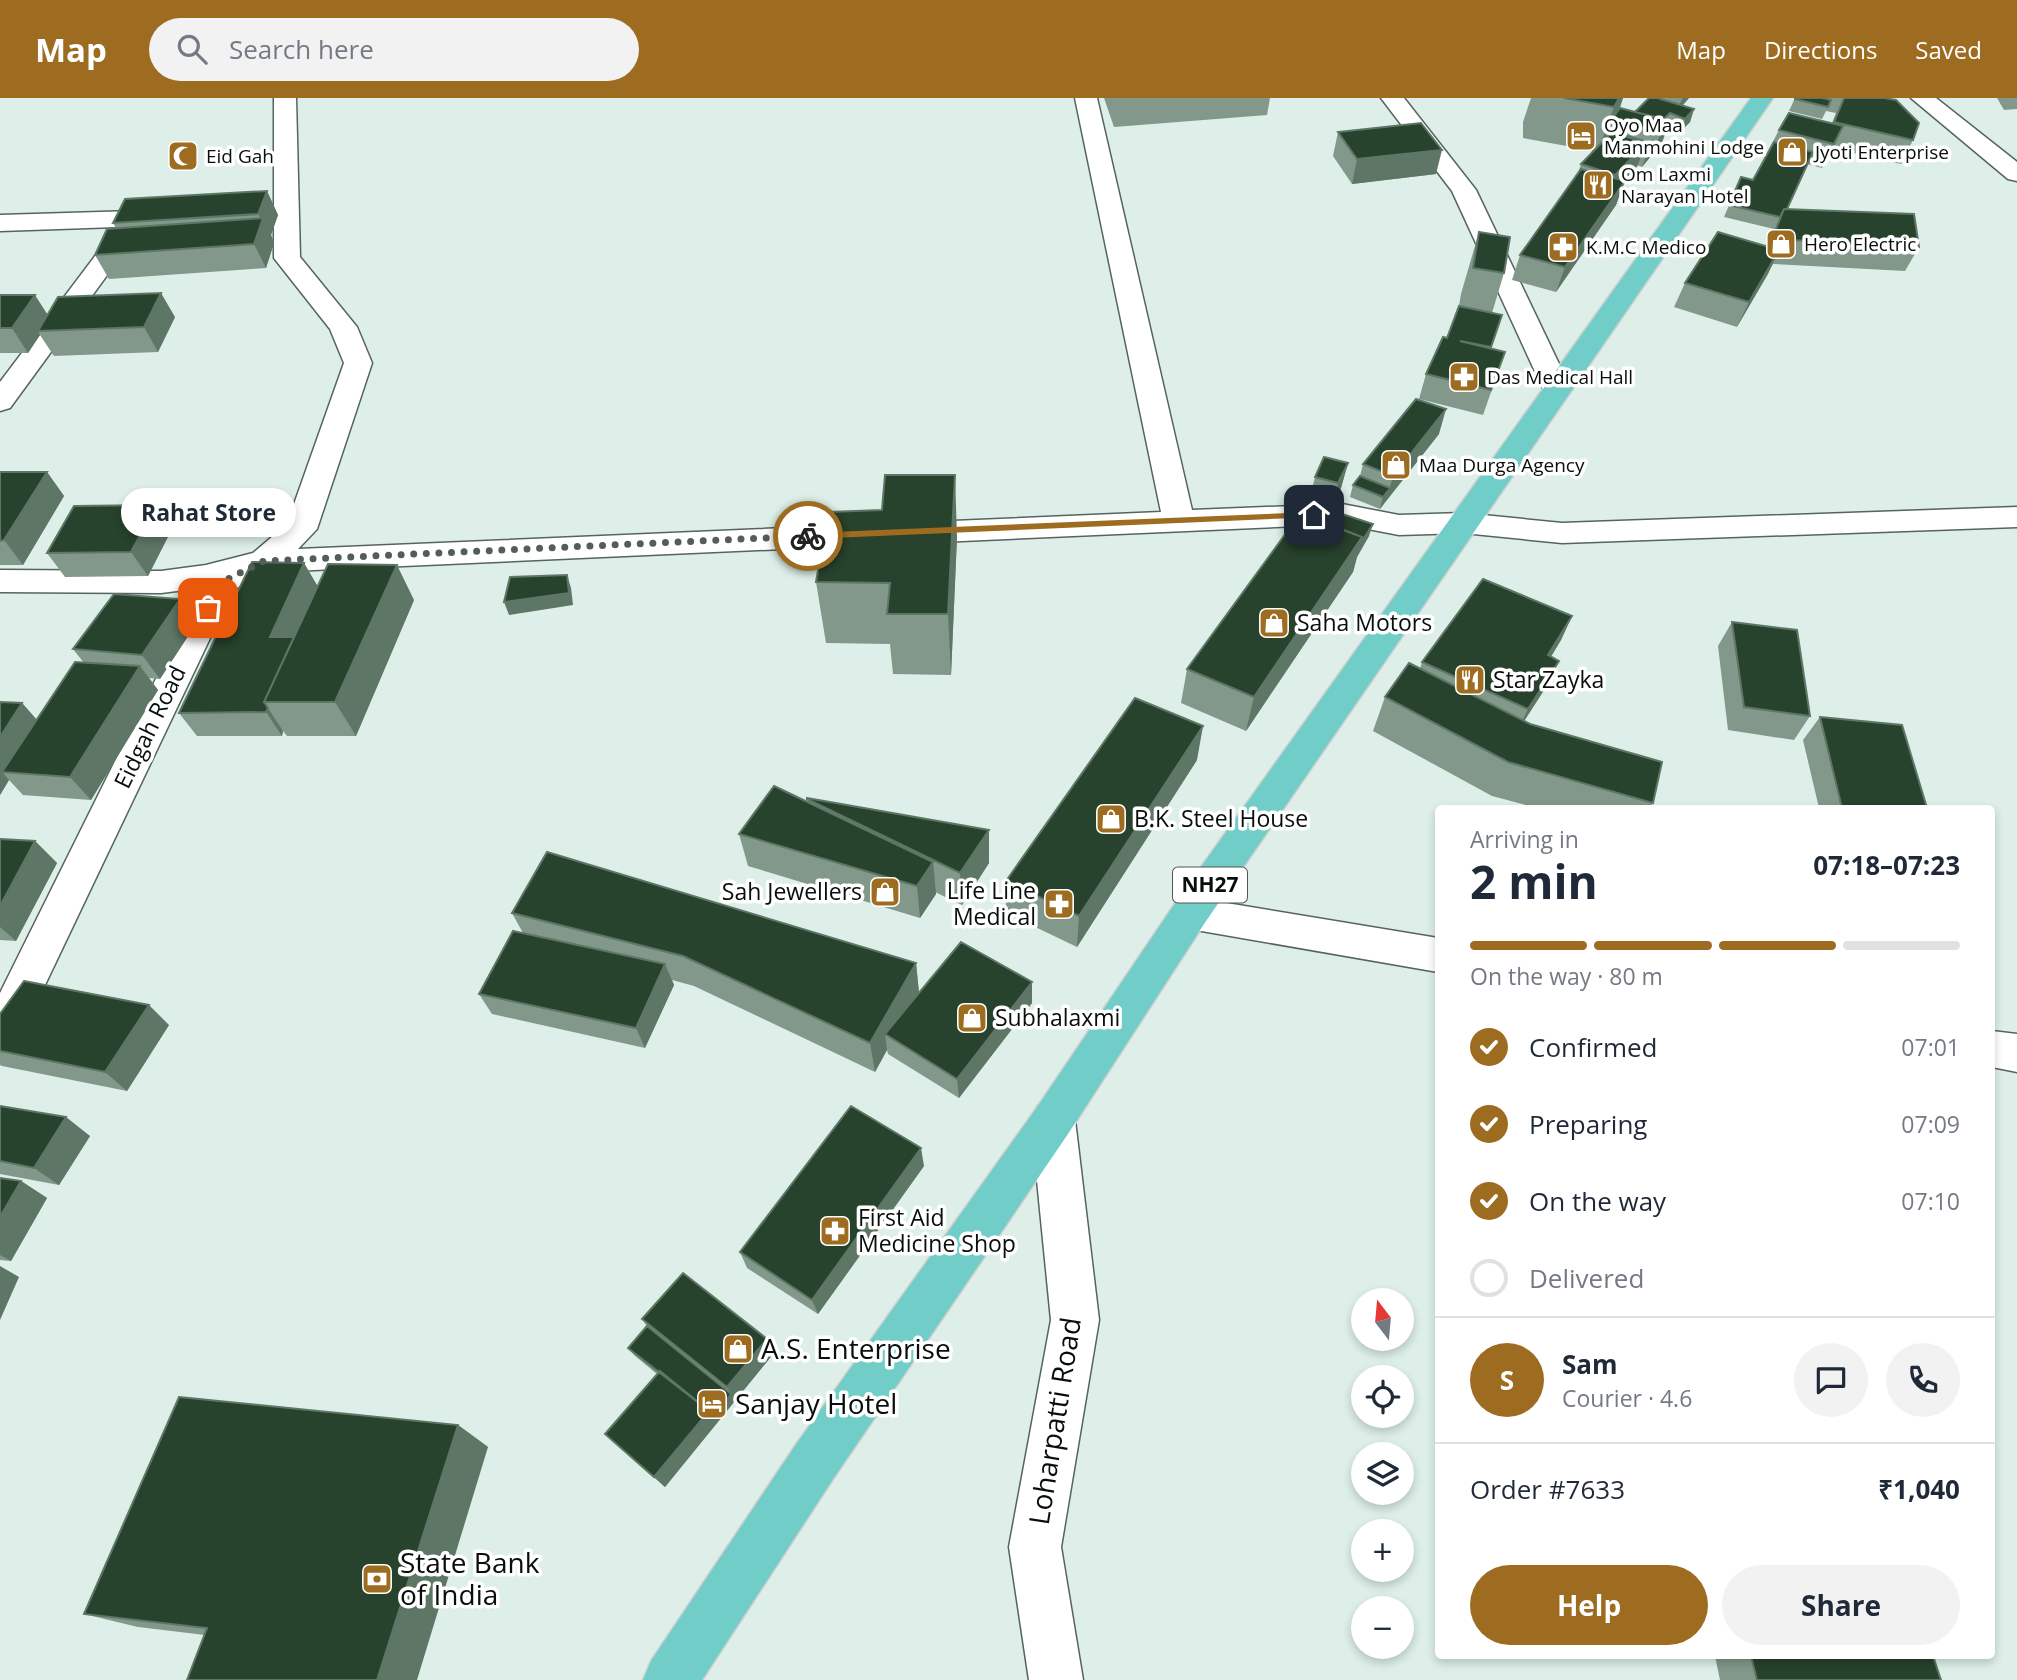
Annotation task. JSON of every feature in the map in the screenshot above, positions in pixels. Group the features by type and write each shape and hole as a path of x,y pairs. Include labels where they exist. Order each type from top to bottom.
{"main road":[{"name":"NH27","path":"670,1680 815,1461 1054,1120 1190,913 1762,98"}],"street":[{"name":"Eidgah Road","path":"0,1035 220,583 264,561 302,529 358,363 344,327 287,258 274,211 285,98"},
{"path":"1086,98 1178,519"},
{"path":"1392,98 1464,190 1557,389"},
{"path":"1922,98 2017,174"},
{"path":"0,223 191,216"},
{"path":"0,402 135,219"},
{"path":"0,581 161,582 206,576 264,561 1178,519 1342,514 1399,524 1463,523 1562,533 2017,517"},
{"path":"1190,913 1435,955"},
{"path":"1995,1049 2017,1053"},
{"name":"Loharpatti Road","path":"1054,1120 1075,1320 1035,1548 1056,1680"}],"building":[{"path":"1564,98 1619,98 1614,107"},
{"path":"1649,98 1694,109 1685,119 1670,113 1664,119 1635,112"},
{"path":"1795,98 1822,98 1831,100 1828,107"},
{"path":"1844,98 1896,100 1919,123 1913,140 1834,122"},
{"path":"1620,108 1670,121 1661,132 1612,119"},
{"path":"1789,113 1843,126 1834,144 1779,130"},
{"path":"1421,123 1442,150 1357,159 1338,132"},
{"path":"1612,132 1646,143 1615,175 1581,164"},
{"path":"1613,132 1655,144 1647,154 1642,153 1646,143"},
{"path":"1774,142 1813,152 1787,209 1784,209 1780,217 1729,205 1741,177 1753,180"},
{"path":"1581,169 1625,181 1565,267 1520,255"},
{"path":"267,191 258,214 113,223 125,199"},
{"path":"1784,209 1914,214 1919,247 1772,239"},
{"path":"263,218 254,244 95,255 107,229"},
{"path":"1479,232 1510,237 1504,273 1473,268"},
{"path":"1718,232 1779,250 1749,302 1685,283"},
{"path":"161,293 144,327 38,331 58,297"},
{"path":"0,295 35,295 12,328 0,328"},
{"path":"1459,306 1502,315 1491,347 1460,341 1505,352 1491,390 1426,374 1443,337 1447,338"},
{"path":"1416,399 1446,409 1393,476 1363,464"},
{"path":"1324,457 1348,463 1338,483 1315,477"},
{"path":"0,472 47,472 4,540 0,541"},
{"path":"885,475 955,475 948,614 887,614 890,583 816,582 828,512 882,510"},
{"path":"1360,476 1390,488 1383,497 1353,485"},
{"path":"156,505 131,552 47,553 74,506"},
{"path":"1336,512 1373,524 1360,544 1362,537 1329,524"},
{"path":"1300,514 1362,537 1254,697 1187,669"},
{"path":"252,562 304,563 270,637 294,637 264,702 268,708 266,712 179,713"},
{"path":"328,564 397,565 335,702 264,702"},
{"path":"567,575 569,593 504,602 510,577"},
{"path":"1483,579 1572,616 1548,655 1559,661 1528,709 1422,662"},
{"path":"114,594 180,599 142,655 73,649"},
{"path":"1732,622 1797,630 1810,716 1744,707"},
{"path":"75,662 140,666 70,777 2,772"},
{"path":"1409,663 1530,724 1662,762 1653,803 1508,762 1385,697"},
{"path":"1135,698 1203,726 1079,916 1006,881"},
{"path":"0,702 22,703 0,737"},
{"path":"1820,717 1902,725 1926,805 1841,805"},
{"path":"774,786 933,862 917,886 739,834"},
{"path":"807,798 989,830 960,873"},
{"path":"0,839 35,841 0,906"},
{"path":"547,852 916,963 870,1043 683,956 512,913"},
{"path":"513,931 665,964 636,1028 479,994"},
{"path":"961,942 1032,982 957,1079 885,1034"},
{"path":"24,981 149,1005 105,1072 0,1051 0,1014"},
{"path":"0,1106 66,1117 34,1168 0,1161"},
{"path":"851,1106 921,1148 812,1300 740,1252"},
{"path":"0,1178 21,1181 0,1217"},
{"path":"683,1273 767,1339 727,1387 642,1319"},
{"path":"647,1326 731,1394 713,1417 709,1411 628,1348"},
{"path":"660,1371 709,1411 654,1477 605,1434"},
{"path":"179,1397 458,1425 377,1680 187,1680 207,1628 84,1614"},
{"path":"1752,1659 1934,1659 1941,1680 1757,1680"}],"way so far":[{"path":"208,608 220,583 264,561 808,536"}],"place":[{"name":"Oyo Maa Manmohini Lodge","path":"1581,136"},
{"name":"Jyoti Enterprise","path":"1792,152"},
{"name":"Eid Gah","path":"183,156"},
{"name":"Om Laxmi Narayan Hotel","path":"1598,185"},
{"name":"Hero Electric","path":"1781,244"},
{"name":"K.M.C Medico","path":"1563,247"},
{"name":"Das Medical Hall","path":"1464,377"},
{"name":"Maa Durga Agency","path":"1396,465"},
{"name":"Rahat Store","path":"208,608"},
{"name":"Saha Motors","path":"1274,623"},
{"name":"Star Zayka","path":"1470,680"},
{"name":"B.K. Steel House","path":"1111,819"},
{"name":"Sah Jewellers","path":"885,892"},
{"name":"Life Line Medical","path":"1059,904"},
{"name":"Subhalaxmi","path":"972,1018"},
{"name":"First Aid Medicine Shop","path":"835,1231"},
{"name":"A.S. Enterprise","path":"738,1349"},
{"name":"Sanjay Hotel","path":"712,1404"},
{"name":"State Bank of India","path":"377,1579"}],"route":[{"path":"808,536 1314,515"}]}
